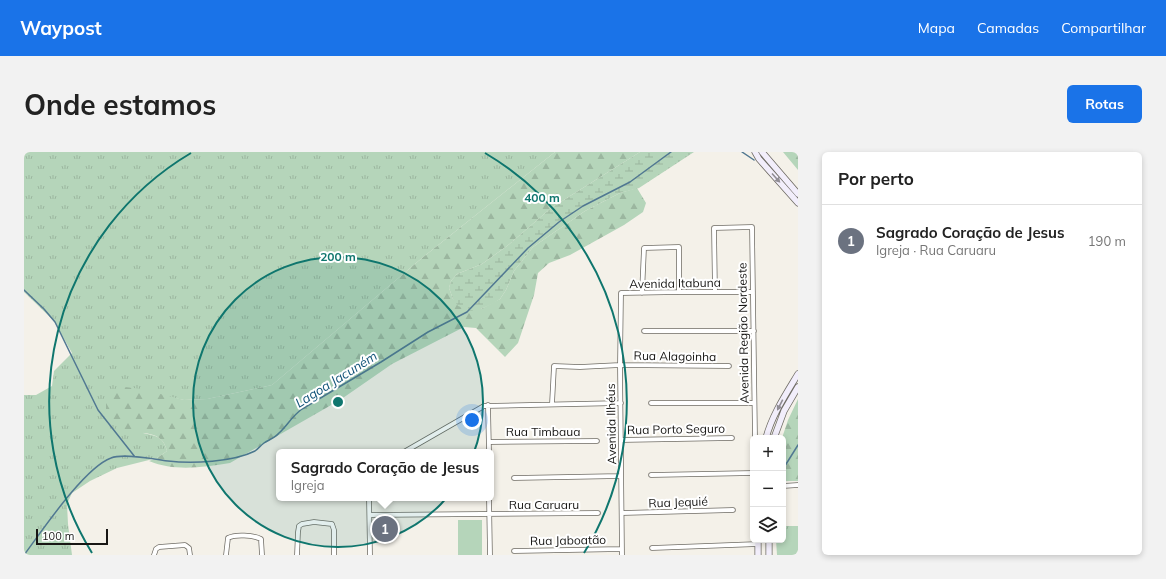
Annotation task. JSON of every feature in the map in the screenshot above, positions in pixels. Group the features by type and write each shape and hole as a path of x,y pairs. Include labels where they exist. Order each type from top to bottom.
{"main road":[{"path":"755,152 759,159 798,203"},
{"path":"762,152 798,194"},
{"path":"767,435 770,426 798,374"},
{"path":"775,435 784,411 798,387"},
{"path":"758,543 758,555"},
{"path":"769,543 769,555"}],"street":[{"name":"Avenida Região Nordeste","path":"715,292 714,228 752,227 755,435"},
{"path":"642,293 644,248 679,248 679,292"},
{"name":"Avenida Itabuna","path":"621,294 753,292"},
{"name":"Avenida Ilhéus","path":"621,294 620,365 622,555"},
{"path":"644,331 754,331"},
{"name":"Rua Alagoinha","path":"552,404 554,366 729,366"},
{"path":"409,449 488,405 621,402"},
{"path":"651,403 754,403"},
{"path":"488,405 489,449"},
{"name":"Rua Porto Seguro","path":"621,440 732,438"},
{"name":"Rua Timbaua","path":"488,442 597,441"},
{"path":"651,475 750,473"},
{"path":"514,478 621,476"},
{"path":"786,486 798,485"},
{"path":"369,501 370,555"},
{"path":"489,501 490,555"},
{"name":"Rua Jequié","path":"622,513 733,510"},
{"name":"Rua Caruaru","path":"370,515 598,513"},
{"path":"297,555 298,532 300,526 302,524 314,522 332,524 334,530 334,555"},
{"path":"226,555 228,538 232,536 260,538 262,541 262,555"},
{"path":"652,548 750,542"},
{"path":"154,555 157,548 170,546 187,546 189,548 190,555"},
{"name":"Rua Jaboatão","path":"514,551 622,549"}],"green space":[{"path":"24,152 555,152 422,258 272,385 207,399 184,400 164,396 143,433 155,436 161,440 167,451 157,458 117,468 90,481 72,493 67,504 72,555 24,555 24,395 36,395 52,386 54,371 72,353 54,321 24,292"},
{"path":"555,152 640,152 551,208 507,246 482,264 457,274 451,281 449,288 453,299 481,309 500,299 506,290 514,271 533,247 585,211 620,193 637,188 646,203 643,212 624,225 570,255 549,263 538,273 534,295 518,343 505,357 476,328 464,327 392,364 340,400 230,463 220,465 179,468 169,467 149,461 157,458 167,451 161,439 150,434 122,429 106,413 106,400 113,391 125,387 141,389 184,400 207,399 272,385 422,258"},
{"path":"640,152 694,152 639,188 620,193 585,211 533,247 514,271 506,290 500,299 494,303 481,309 471,311 458,306 453,299 449,288 451,281 457,274 482,264 507,246 551,208"},
{"path":"783,152 798,152 798,170"},
{"path":"798,399 798,481 786,481 786,435 783,435"},
{"path":"458,520 482,520 482,555 458,555"},
{"path":"786,526 798,526 798,555 777,555 776,543 786,543"},
{"path":"786,532 798,532 798,550 781,550 781,543 786,543"}],"waterway":[{"name":"Lagoa Jacuném","path":"24,555 64,501 100,464 111,458 123,456 178,462 224,460 236,458 255,451 264,443 274,438 302,409 428,332 467,312 528,248 559,222 583,206 630,182 671,152"},
{"name":"Lagoa Jacuném","path":"742,152 754,160"},
{"name":"Lagoa Jacuném","path":"24,290 55,322 98,410 135,457"},
{"path":"786,464 798,445"}],"place":[{"name":"Sagrado Coração de Jesus","path":"385,529"}]}
